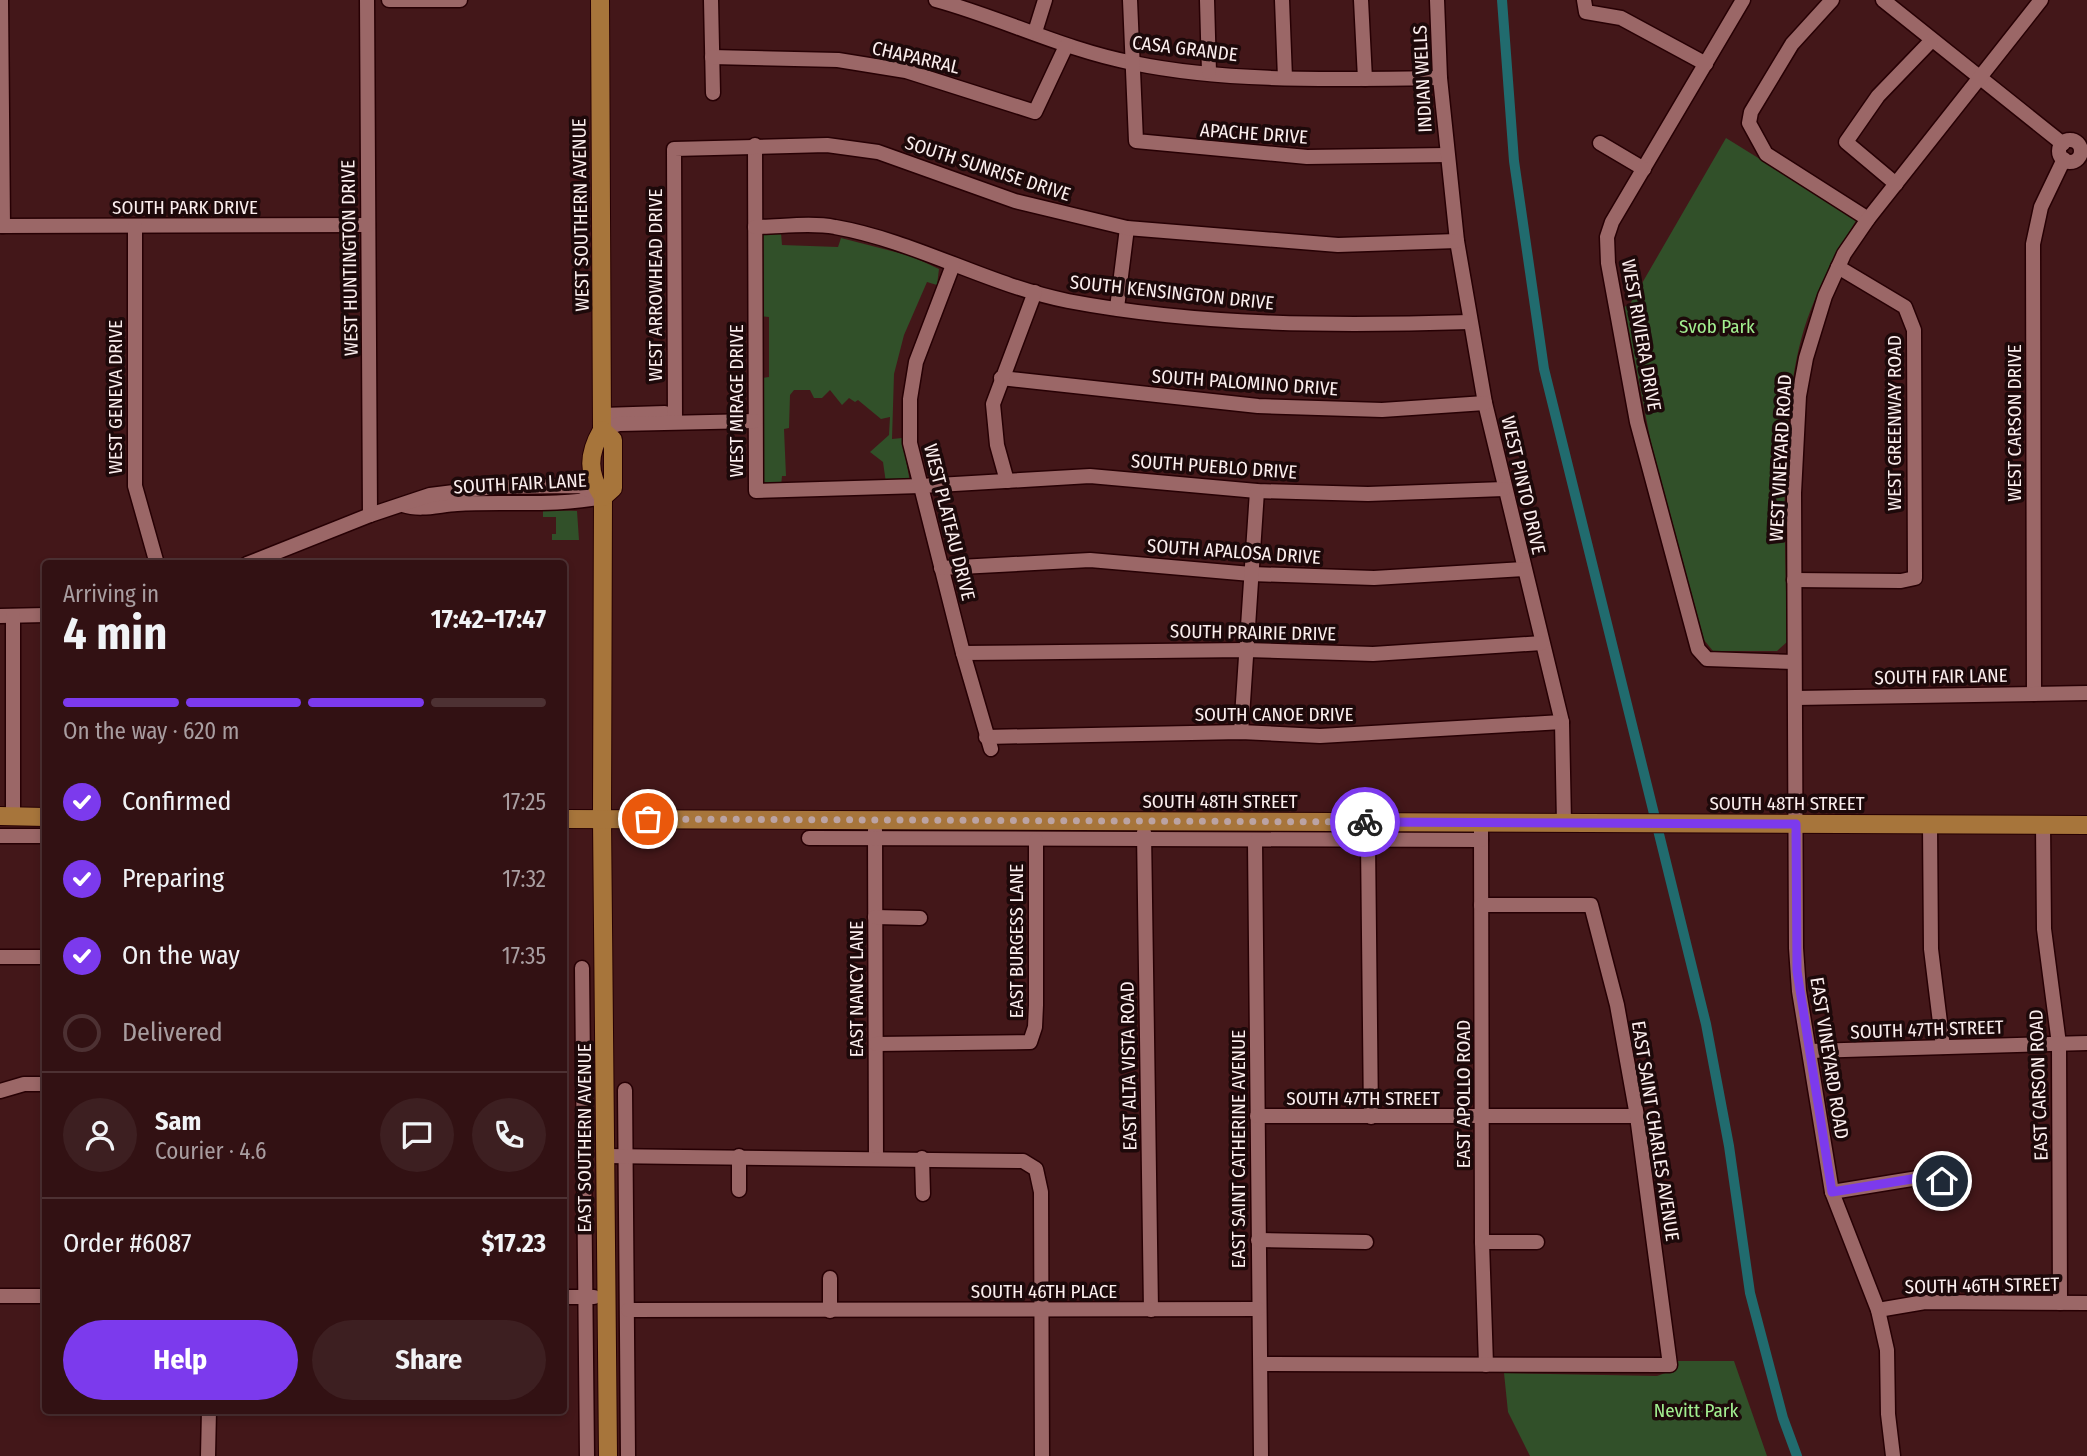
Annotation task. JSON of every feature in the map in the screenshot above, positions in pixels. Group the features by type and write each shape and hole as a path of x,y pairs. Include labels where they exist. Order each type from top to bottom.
{"main road":[{"name":"WEST SOUTHERN AVENUE","path":"600,0 602,423 591,449 591,468 592,480 603,497 602,819"},
{"name":"WEST SOUTHERN AVENUE","path":"602,423 613,440 613,488 603,497"},
{"path":"6,816 42,817"},
{"name":"SOUTH 48TH STREET","path":"567,819 875,820 1144,830 1481,832 1564,823 2087,825"},
{"name":"EAST SOUTHERN AVENUE","path":"602,819 608,1456"}],"street":[{"path":"1,0 1,226"},
{"name":"WEST HUNTINGTON DRIVE","path":"367,0 370,515"},
{"path":"388,0 460,0"},
{"path":"711,0 713,93"},
{"name":"CASA GRANDE","path":"936,0 1035,32 1066,46 1134,64 1285,78 1440,78"},
{"path":"1035,32 1045,0"},
{"path":"1130,0 1134,64"},
{"path":"1207,0 1209,72"},
{"path":"1282,0 1285,78"},
{"path":"1361,0 1365,79"},
{"name":"INDIAN WELLS","path":"1437,0 1447,155"},
{"name":"WEST RIVIERA DRIVE","path":"1744,0 1612,222 1607,237 1608,262 1637,422 1699,649 1707,659 1794,662"},
{"path":"1832,0 1792,44 1751,111 1749,124 1766,154 1867,219"},
{"path":"1884,0 1931,41 2076,151 2087,130"},
{"name":"WEST VINEYARD ROAD","path":"1796,824 1794,580 1799,396 1808,349 1838,267 1867,219 2041,0"},
{"path":"1585,6 1621,18 1706,64"},
{"path":"1896,184 1846,142 1878,96 1931,41"},
{"name":"CHAPARRAL","path":"712,57 838,60 906,71 1035,112 1066,46"},
{"name":"APACHE DRIVE","path":"1134,64 1136,141 1307,157 1447,155"},
{"path":"1601,143 1644,169"},
{"name":"WEST MIRAGE DRIVE","path":"755,145 756,491 921,486"},
{"name":"SOUTH SUNRISE DRIVE","path":"674,149 827,145 878,152 1015,201 1127,229 1338,245 1457,241"},
{"name":"WEST ARROWHEAD DRIVE","path":"674,149 675,421"},
{"name":"WEST CARSON DRIVE","path":"2034,694 2033,244 2045,196 2064,159 2060,151 2076,151"},
{"name":"WEST PINTO DRIVE","path":"1447,155 1457,241 1485,403 1562,722 1564,823"},
{"name":"SOUTH PARK DRIVE","path":"1,226 368,225"},
{"name":"WEST GENEVA DRIVE","path":"135,226 135,486 156,560"},
{"name":"SOUTH KENSINGTON DRIVE","path":"755,227 832,226 884,239 1035,292 1117,309 1328,326 1470,321"},
{"path":"1117,309 1127,229"},
{"name":"WEST PLATEAU DRIVE","path":"953,265 916,362 910,399 910,443 962,653 988,743"},
{"name":"WEST GREENWAY ROAD","path":"1794,580 1915,578 1914,330 1905,307 1838,267"},
{"path":"1007,481 997,445 993,404 1035,292"},
{"name":"SOUTH PALOMINO DRIVE","path":"1001,378 1258,406 1382,410 1485,403"},
{"path":"602,423 665,413 675,421"},
{"path":"602,423 755,421"},
{"path":"613,450 621,436 638,424"},
{"name":"SOUTH PUEBLO DRIVE","path":"921,486 1090,476 1257,491 1368,494 1504,489"},
{"name":"SOUTH FAIR LANE","path":"257,560 370,515 430,495 507,486 580,486 603,497"},
{"path":"1241,732 1257,491"},
{"name":"SOUTH APALOSA DRIVE","path":"941,568 1090,559 1251,574 1374,578 1524,569"},
{"path":"6,816 7,616 42,615"},
{"name":"SOUTH PRAIRIE DRIVE","path":"962,653 1246,650 1373,654 1542,643"},
{"name":"SOUTH FAIR LANE","path":"1796,698 2087,693"},
{"name":"SOUTH CANOE DRIVE","path":"988,743 1241,732 1320,736 1562,722"},
{"name":"EAST NANCY LANE","path":"875,820 876,1158"},
{"name":"EAST VINEYARD ROAD","path":"1796,824 1797,971 1832,1192 1878,1310 1887,1350 1888,1414 1893,1456"},
{"path":"1930,825 1931,950 1943,1047"},
{"name":"EAST CARSON ROAD","path":"2043,825 2044,929 2059,1044 2060,1303"},
{"name":"SOUTH 48TH STREET","path":"809,838 1036,840 1144,830 1255,842 1368,842 1481,832"},
{"name":"EAST ALTA VISTA ROAD","path":"1144,830 1150,1310"},
{"name":"EAST APOLLO ROAD","path":"1481,832 1482,1242 1486,1365"},
{"path":"0,836 42,836"},
{"name":"EAST BURGESS LANE","path":"876,1044 1030,1042 1035,1027 1036,1005 1036,840"},
{"name":"EAST SAINT CATHERINE AVENUE","path":"1255,842 1261,1456"},
{"path":"1368,842 1371,1118"},
{"name":"EAST SAINT CHARLES AVENUE","path":"1481,905 1591,905 1617,1005 1637,1116 1670,1365 1486,1365"},
{"path":"875,917 920,918"},
{"path":"0,957 42,957"},
{"name":"EAST SOUTHERN AVENUE","path":"582,968 586,1456"},
{"name":"SOUTH 47TH STREET","path":"1810,1051 2087,1043"},
{"path":"2,1089 42,1084"},
{"path":"625,1090 628,1456"},
{"name":"SOUTH 47TH STREET","path":"1257,1116 1637,1116"},
{"path":"604,1156 1023,1161 1036,1169 1041,1192 1042,1456"},
{"path":"739,1156 739,1190"},
{"path":"922,1158 923,1194"},
{"path":"1832,1192 1924,1177 1942,1181"},
{"path":"1258,1240 1366,1242"},
{"path":"1482,1242 1537,1242"},
{"path":"830,1278 830,1311"},
{"path":"0,1296 42,1296"},
{"path":"567,1297 607,1297"},
{"name":"SOUTH 46TH STREET","path":"1878,1310 1925,1302 2087,1303"},
{"name":"SOUTH 46TH PLACE","path":"628,1310 1258,1309"},
{"path":"1261,1364 1486,1365"},
{"path":"208,1456 209,1414"}],"green space":[{"name":"Svob Park","path":"1726,138 1857,219 1815,300 1795,365 1786,443 1787,642 1777,651 1713,651 1704,640 1651,443 1624,307 1630,304"},
{"path":"781,233 782,245 838,247 841,238 911,256 939,269 937,285 927,282 904,335 894,374 892,439 902,438 910,482 886,483 883,462 870,452 889,435 890,417 881,419 858,400 855,402 849,398 842,405 830,390 822,398 814,398 810,390 794,390 790,395 789,428 784,429 786,476 782,476 781,486 763,482 761,378 769,377 769,317 759,316 760,238 764,234"},
{"path":"543,510 577,511 579,540 552,540 552,534 556,534 556,517 543,517"},
{"name":"Nevitt Park","path":"1676,1361 1734,1361 1767,1456 1530,1456 1508,1412 1504,1373 1657,1376 1668,1372"}],"waterway":[{"path":"1502,0 1514,161 1544,369 1706,1024 1729,1146 1750,1293 1783,1418 1797,1456"}],"way so far":[{"path":"648,819 1365,822"}],"route":[{"path":"1365,822 1796,824 1797,971 1832,1192 1924,1177 1942,1181"}]}
